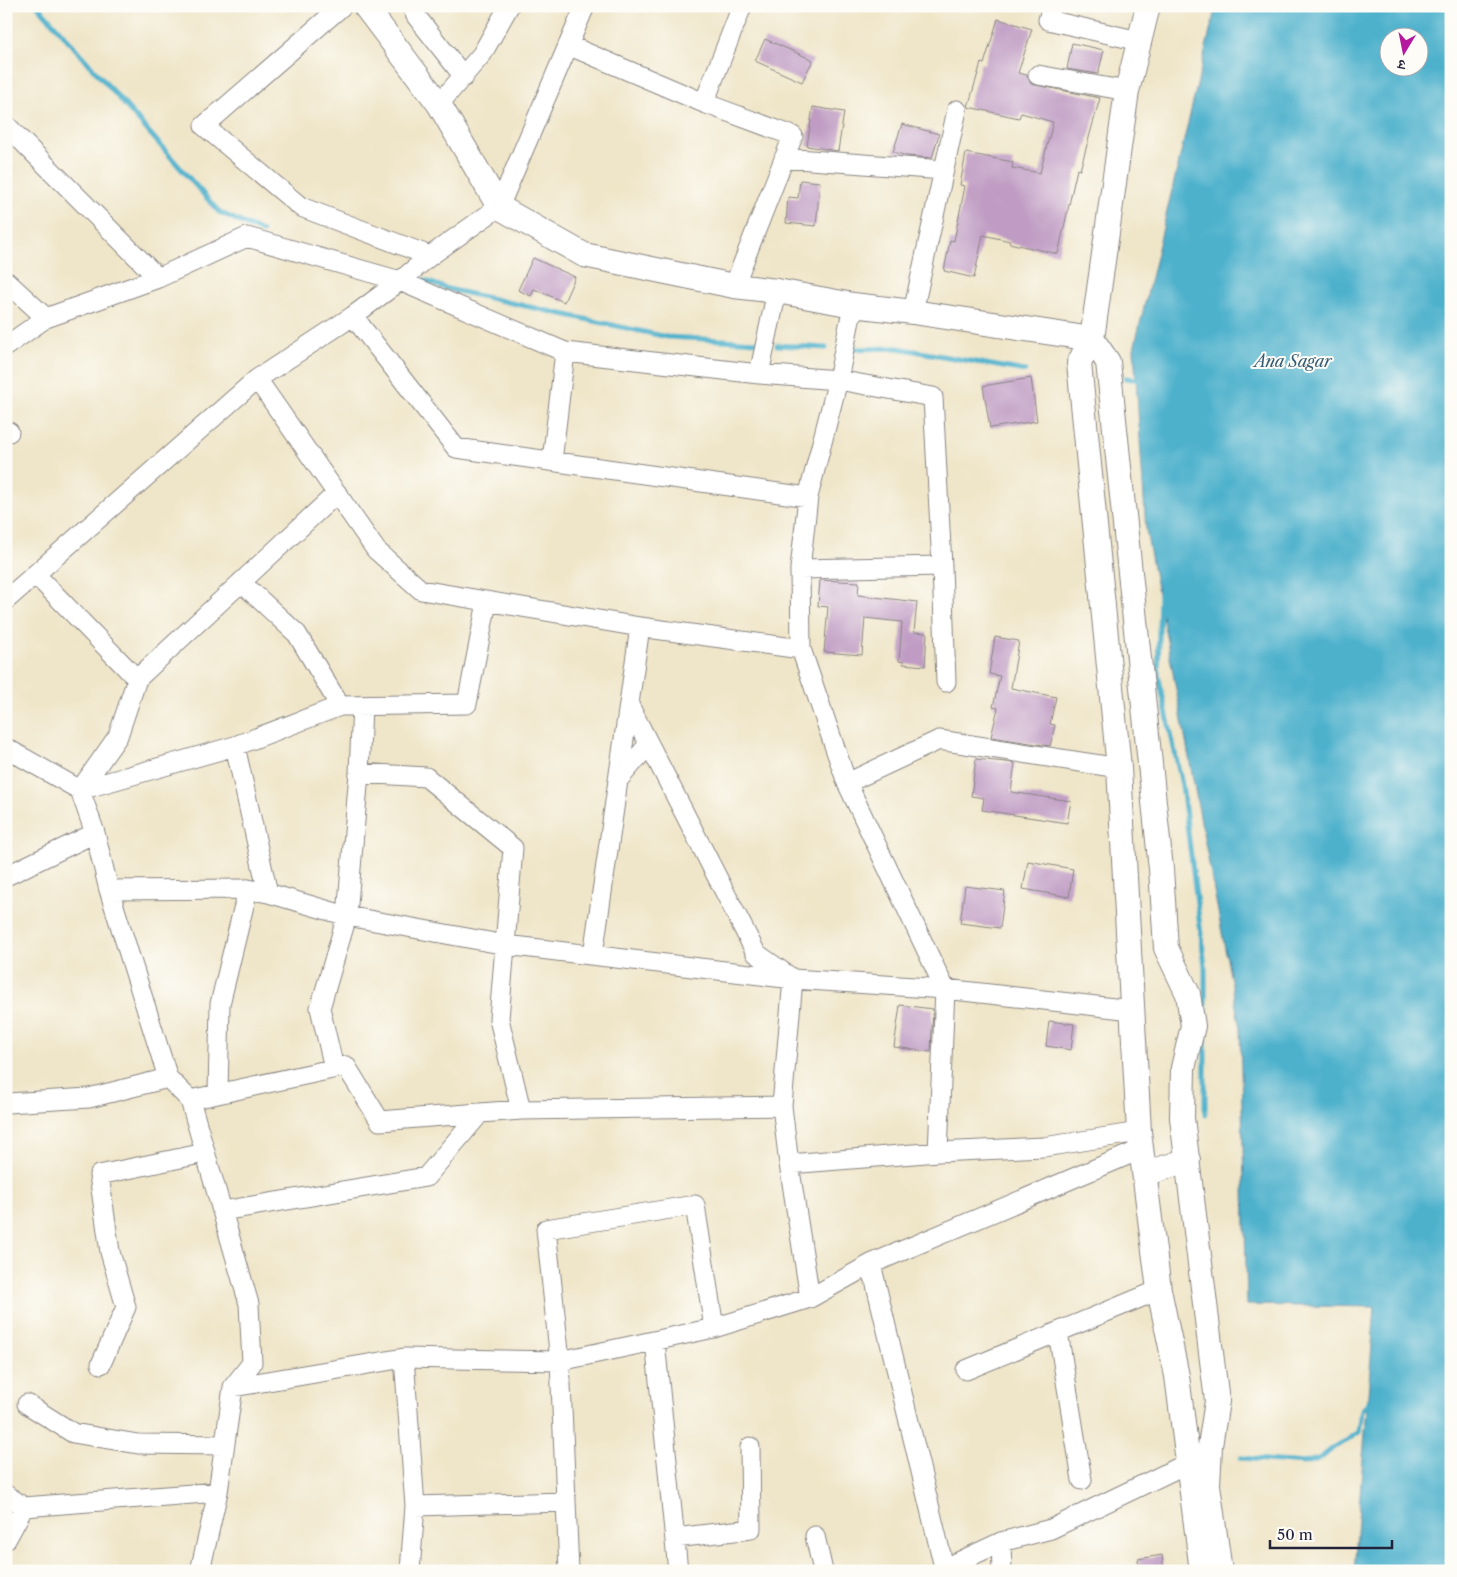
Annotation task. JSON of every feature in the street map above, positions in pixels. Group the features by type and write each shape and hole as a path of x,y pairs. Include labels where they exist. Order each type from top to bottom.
{"street":[{"path":"342,6 204,126 301,207 430,256"},
{"path":"365,6 439,104 500,207 584,255 734,286 1092,339 1108,362 1161,869 1166,948 1188,994 1193,1026 1183,1068 1182,1118 1217,1401 1199,1460 1202,1571"},
{"path":"412,6 416,16 464,77"},
{"path":"439,104 482,54 509,6"},
{"path":"6,600 257,379 353,316 430,256 500,207 585,6"},
{"path":"704,103 742,6"},
{"path":"1052,6 1048,20 1139,41"},
{"path":"1148,6 1127,91 1092,339 1078,363 1119,768 1141,1140 1159,1290 1177,1376 1199,1460 1208,1485 1220,1571"},
{"path":"568,44 704,103 793,136 806,160"},
{"path":"1038,75 1127,91"},
{"path":"912,312 957,110"},
{"path":"6,125 158,278"},
{"path":"734,286 793,136"},
{"path":"784,158 943,170"},
{"path":"6,346 46,318 158,278 247,237 400,281 565,352 759,374 838,380 932,397 942,566 946,682"},
{"path":"6,281 46,318"},
{"path":"759,374 777,291"},
{"path":"853,305 838,380 808,497 800,569 801,649 847,783 945,989 938,1152"},
{"path":"353,316 456,448 808,497"},
{"path":"552,461 565,352"},
{"path":"257,379 376,550 421,590 640,628 801,649"},
{"path":"1081,394 1111,395"},
{"path":"80,790 118,736 137,679 337,493"},
{"path":"800,569 942,566"},
{"path":"36,575 137,679"},
{"path":"241,582 297,634 340,706"},
{"path":"80,790 235,746 340,706 466,704 487,602"},
{"path":"593,955 640,628"},
{"path":"334,1068 320,1008 347,916 359,773 362,706"},
{"path":"630,707 756,953 793,979"},
{"path":"847,783 939,740 1119,768"},
{"path":"619,779 649,744"},
{"path":"235,746 268,893"},
{"path":"6,748 80,790 95,833 109,890 168,1078 190,1100 249,1304 252,1363 262,1382"},
{"path":"359,773 426,777 513,848 506,945 498,1019 521,1110"},
{"path":"6,876 95,833"},
{"path":"109,890 248,889 347,916 506,945 793,979 945,989 1132,1010"},
{"path":"218,1093 220,1004 248,889"},
{"path":"793,979 782,1106 810,1298"},
{"path":"190,1100 346,1066 380,1121 521,1110 782,1106"},
{"path":"6,1101 89,1098 168,1078"},
{"path":"222,1211 426,1177 480,1113"},
{"path":"789,1164 938,1152 1141,1140"},
{"path":"233,1386 404,1358 560,1360 714,1328 810,1298 871,1264 1141,1140"},
{"path":"101,1364 126,1307 110,1252 99,1175 205,1153"},
{"path":"1145,1174 1188,1160"},
{"path":"569,1571 560,1360 546,1229 695,1205 714,1328"},
{"path":"871,1264 941,1569 1001,1542 1051,1529 1199,1460"},
{"path":"966,1370 1159,1290"},
{"path":"1058,1332 1082,1480"},
{"path":"654,1341 678,1571"},
{"path":"404,1358 415,1506 410,1571"},
{"path":"200,1571 218,1492 233,1386 252,1363"},
{"path":"27,1404 74,1432 138,1444 225,1444"},
{"path":"675,1538 751,1529 750,1447"},
{"path":"6,1495 24,1507 218,1492"},
{"path":"415,1506 566,1502"},
{"path":"6,1540 24,1507"},
{"path":"815,1536 823,1571"},
{"path":"1001,1542 1002,1571"}],"water":[{"name":"Ana Sagar","path":"1216,6 1451,6 1451,1571 1354,1571 1375,1307 1247,1305 1240,1028 1146,530 1134,349"}],"building":[{"path":"998,19 1032,29 1018,73 1027,75 1031,84 1100,98 1080,170 1077,169 1058,254 983,235 974,278 944,271 950,240 954,241 965,186 960,185 966,153 1013,162 1012,168 1040,173 1053,122 1021,113 1019,118 968,107 981,63 984,64"},
{"path":"765,39 813,60 802,82 755,61"},
{"path":"1072,43 1104,50 1098,74 1067,69"},
{"path":"813,107 844,112 838,151 807,146"},
{"path":"902,124 939,134 932,158 907,156 893,152"},
{"path":"800,180 820,182 816,226 786,223 788,197 798,198"},
{"path":"533,258 575,277 564,302 534,289 531,296 518,290"},
{"path":"1031,378 1037,421 990,428 983,386"},
{"path":"820,580 859,582 858,595 917,602 914,632 927,633 925,666 903,664 904,662 899,661 902,622 865,618 862,655 824,652 828,607 818,606"},
{"path":"995,637 1019,641 1011,688 1056,697 1050,724 1055,725 1050,746 991,737 998,708 993,707 1000,676 989,674"},
{"path":"976,759 1015,763 1011,792 1071,801 1067,823 982,810 984,798 971,796"},
{"path":"1028,861 1073,869 1069,897 1023,889"},
{"path":"965,886 1005,891 1000,928 960,923"},
{"path":"900,1005 933,1009 931,1052 894,1047"},
{"path":"1049,1021 1074,1024 1071,1050 1046,1046"},
{"path":"1162,1555 1164,1571 1139,1571 1138,1559"}],"waterway":[{"path":"38,6 219,212 262,232"},
{"path":"381,266 391,268"},
{"path":"415,277 448,289 667,337 757,342"},
{"path":"777,345 826,348"},
{"path":"855,349 898,348 1025,371"},
{"path":"1125,378 1142,380"},
{"path":"1160,592 1158,674 1182,785 1205,966 1205,1115"},
{"path":"1241,1458 1305,1463 1321,1458 1334,1447 1359,1432 1362,1410 1371,1401"}]}
